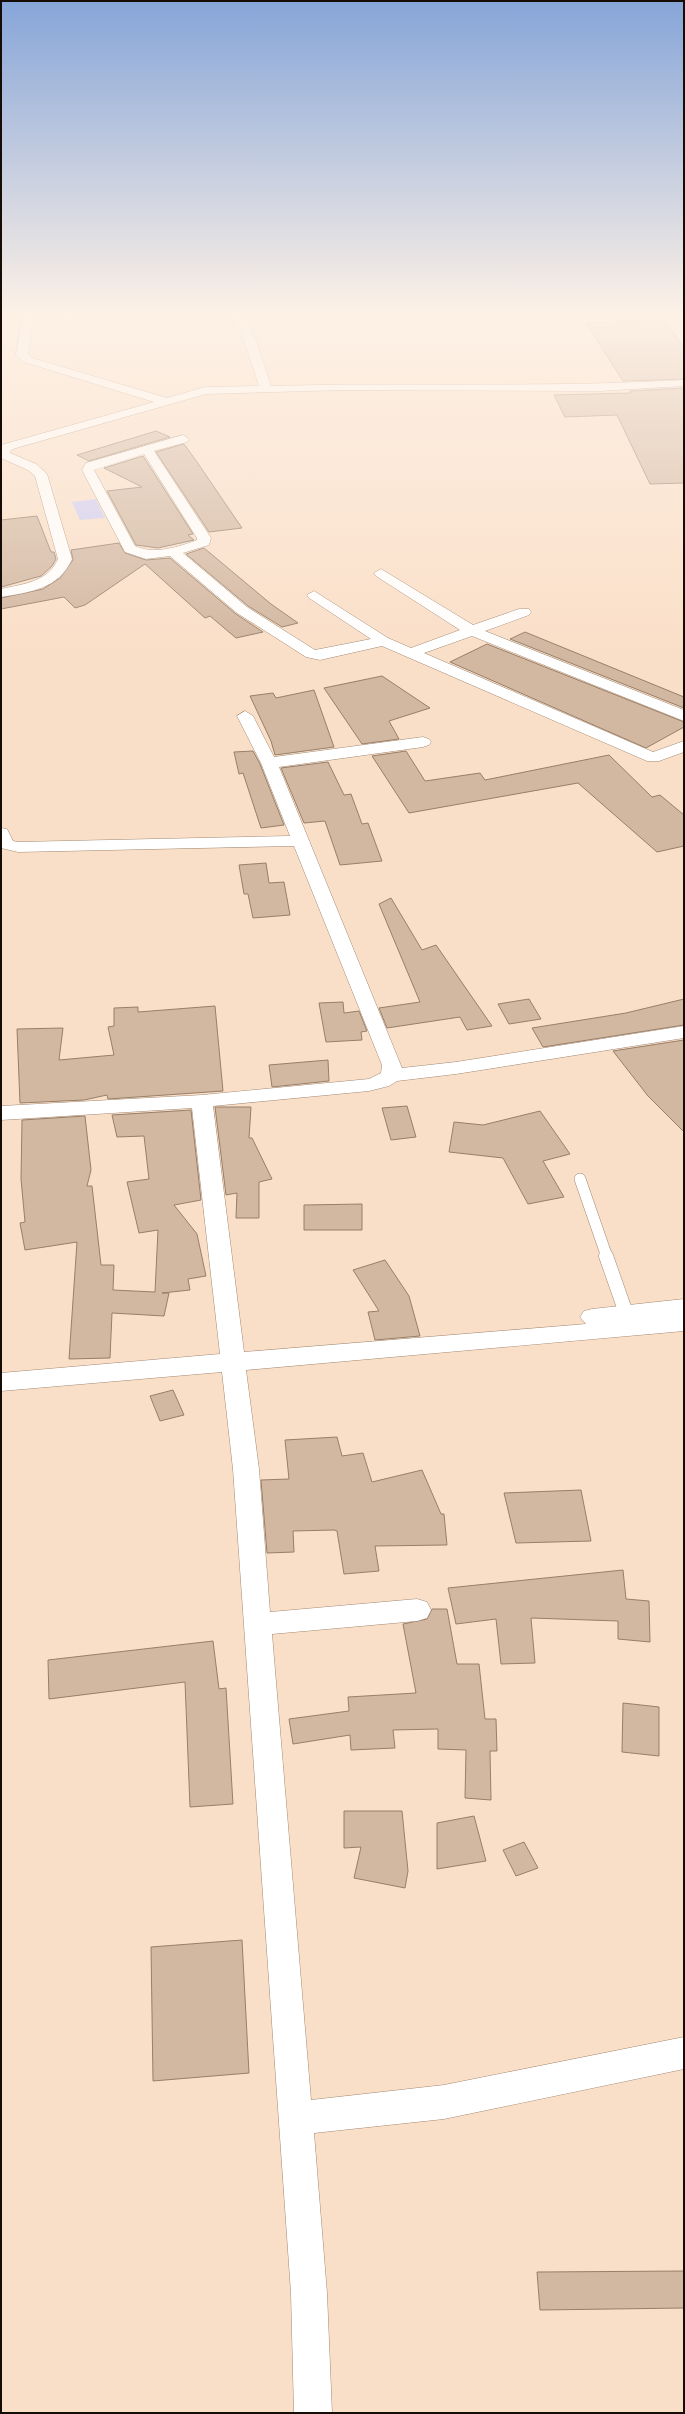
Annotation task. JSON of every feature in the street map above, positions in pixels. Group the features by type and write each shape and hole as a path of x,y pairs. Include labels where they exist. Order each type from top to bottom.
{"street":[{"path":"1,593 42,583 54,577 60,572 65,559 41,474 32,468 4,455 6,448 81,427"},
{"path":"147,450 204,538 204,542 173,551 141,555 130,549 88,470 90,466 183,439"},
{"path":"173,551 242,610 312,654 320,655 383,641"},
{"path":"381,573 472,631 684,716"},
{"path":"314,595 383,641 653,758 684,746"},
{"path":"411,653 524,612"},
{"path":"245,716 269,763 392,1065 391,1075"},
{"path":"269,763 423,742"},
{"path":"1,833 6,844 18,847 300,841"},
{"path":"1,1113 202,1100 369,1085 382,1082 391,1075 456,1068 684,1032"},
{"path":"202,1100 234,1361 258,1624 309,2294 313,2413"},
{"path":"466,1344 497,1330 684,1307"},
{"path":"1,1382 234,1361 466,1344 684,1323"},
{"path":"258,1624 417,1610"},
{"path":"295,2118 444,2102 684,2052"}],"lane":[{"path":"580,1179 626,1313"}],"shaded area":[{"path":"96,499 105,518 80,520 72,502"}],"building":[{"path":"623,427 684,427 684,483 650,484"},
{"path":"156,431 170,437 89,461 77,455"},
{"path":"184,444 242,528 209,532 156,452"},
{"path":"143,456 193,534 188,535 194,540 158,548 136,545 107,491 142,487 104,468"},
{"path":"37,516 51,552 54,552 56,559 52,566 41,576 1,587 1,520"},
{"path":"119,543 125,553 146,560 170,558 236,614 263,632 236,638 210,616 205,618 145,564 85,605 75,608 64,597 1,609 1,598 43,589 60,578 73,560 71,550"},
{"path":"204,548 271,604 298,623 282,627 248,606 186,554"},
{"path":"525,632 684,697 684,708 510,639"},
{"path":"487,644 684,722 684,727 646,748 450,662"},
{"path":"382,676 430,708 389,721 399,739 362,744 324,688"},
{"path":"314,690 334,747 275,755 271,741 250,696 273,693 276,698"},
{"path":"253,751 260,764 284,825 261,828 243,773 239,774 234,752"},
{"path":"406,751 425,781 480,773 485,780 609,755 652,797 660,795 684,815 684,846 657,852 578,783 409,813 372,756"},
{"path":"328,762 344,795 351,794 362,824 368,823 382,861 340,865 325,821 304,823 281,768"},
{"path":"266,863 269,883 284,882 290,915 253,918 248,894 244,894 239,865"},
{"path":"391,898 422,950 436,945 492,1026 467,1030 460,1017 387,1028 379,1008 420,1002 379,904"},
{"path":"529,999 541,1019 509,1024 498,1004"},
{"path":"684,999 684,1025 543,1047 532,1028 626,1013"},
{"path":"343,1002 344,1013 359,1011 367,1031 361,1032 362,1040 326,1042 319,1003"},
{"path":"215,1006 223,1091 108,1099 107,1095 84,1100 20,1103 17,1029 63,1028 59,1060 114,1055 108,1027 114,1026 114,1008 138,1007 138,1012"},
{"path":"684,1040 684,1132 648,1096 613,1051"},
{"path":"328,1060 329,1081 272,1087 269,1065"},
{"path":"407,1106 416,1137 391,1140 382,1108"},
{"path":"215,1107 251,1107 249,1138 252,1138 272,1179 259,1182 259,1218 236,1218 237,1193 226,1195"},
{"path":"191,1110 201,1200 174,1205 197,1234 206,1276 188,1279 190,1290 162,1293 169,1293 164,1316 112,1313 110,1358 69,1359 77,1242 25,1250 20,1223 25,1222 21,1179 22,1120 85,1116 91,1170 87,1186 92,1186 101,1265 114,1265 113,1290 155,1292 158,1230 139,1233 127,1182 149,1179 144,1136 117,1137 112,1115"},
{"path":"540,1111 570,1154 543,1161 564,1197 528,1204 503,1158 449,1152 454,1122 483,1125"},
{"path":"362,1204 362,1230 304,1230 304,1205"},
{"path":"385,1260 409,1296 420,1336 375,1340 368,1312 379,1311 353,1270"},
{"path":"173,1390 184,1415 160,1421 150,1396"},
{"path":"337,1437 342,1456 363,1453 372,1482 422,1470 441,1514 444,1514 447,1545 375,1546 379,1571 344,1574 337,1531 334,1530 293,1531 294,1552 267,1553 261,1480 289,1479 285,1440"},
{"path":"581,1490 591,1541 516,1543 504,1493"},
{"path":"623,1570 626,1599 649,1601 650,1642 618,1639 618,1621 531,1618 535,1663 501,1664 496,1619 456,1624 448,1588"},
{"path":"432,1609 447,1609 457,1664 479,1664 485,1719 496,1719 497,1751 490,1751 491,1800 465,1798 466,1750 438,1749 438,1729 393,1730 395,1748 351,1750 350,1735 293,1744 289,1719 349,1711 348,1697 416,1693 403,1624 427,1619"},
{"path":"213,1641 219,1689 226,1688 233,1804 190,1807 185,1682 49,1699 48,1660"},
{"path":"623,1703 659,1707 659,1756 622,1752"},
{"path":"344,1811 402,1811 408,1871 405,1888 354,1878 361,1847 344,1848"},
{"path":"474,1816 486,1861 437,1869 437,1823"},
{"path":"524,1842 538,1868 516,1876 503,1850"},
{"path":"242,1940 249,2073 153,2081 151,1947"},
{"path":"684,2271 684,2308 540,2310 537,2272"}]}
